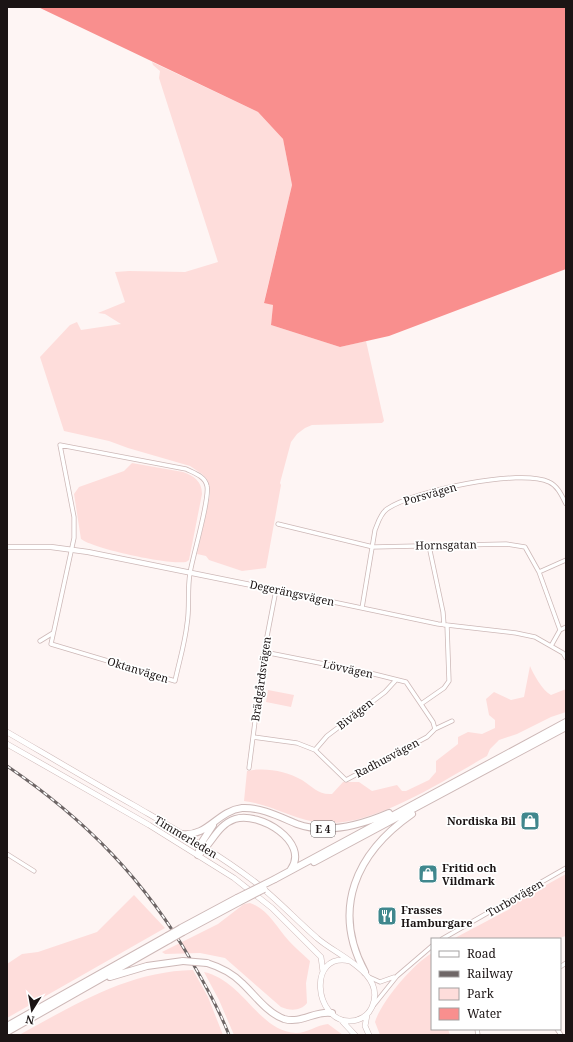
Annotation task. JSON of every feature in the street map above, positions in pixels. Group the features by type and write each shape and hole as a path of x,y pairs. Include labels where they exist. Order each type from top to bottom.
{"highway":[{"name":"E 4","path":"276,880 429,795 566,722"},
{"name":"E 4","path":"7,1026 238,900 444,793 566,727"},
{"name":"E 4","path":"366,974 354,948 349,925 351,895 358,874 371,852 389,832 404,819 444,793"},
{"name":"E 4","path":"182,834 199,833 234,810 250,808 266,811 308,827 333,829 360,823 384,815 429,795"},
{"path":"198,855 206,848 215,834 226,822 240,817 256,818 276,829 293,847 295,859 290,871"},
{"name":"E 4","path":"198,855 200,845 217,820"},
{"name":"E 4","path":"7,1032 93,984 168,938"},
{"name":"E 4","path":"93,984 141,967 184,961 207,963 225,970 237,978 280,1017 298,1020 321,1012 332,1013"}],"main road":[{"name":"Timmerleden","path":"7,732 206,848 256,882 317,938 350,961"},
{"name":"Timmerleden","path":"7,744 198,855 234,878 282,918 321,957 323,973"},
{"path":"344,960 350,961 366,974 374,993 372,1009 368,1014 355,1021 347,1021 332,1013 320,992 320,980 323,973 333,963 344,960"},
{"path":"368,1014 365,1026 369,1035"},
{"path":"340,1018 355,1035"}],"street":[{"path":"40,641 53,633 74,538 74,517 60,445 186,469 202,477 207,486 206,501 190,572"},
{"name":"Porsvägen","path":"362,608 375,530 379,519 385,510 400,502 416,496 467,483 520,479 550,482 556,487 566,504"},
{"name":"Hornsgatan","path":"278,524 373,547 516,544 525,547 539,572 560,630"},
{"path":"429,546 446,625 449,681 444,688 421,704 435,729"},
{"name":"Degerängsvägen","path":"7,547 51,547 72,550 190,572 446,625 516,633 535,637 563,653 566,658"},
{"path":"539,572 566,560"},
{"name":"Oktanvägen","path":"53,633 51,644 175,681 187,626 189,611 187,594 190,572"},
{"name":"Brädgårdsvägen","path":"249,768 264,652 276,590"},
{"path":"551,646 560,630 566,627"},
{"name":"Lövvägen","path":"264,652 406,682 421,704"},
{"name":"Bivägen","path":"315,750 327,736 384,692 396,680"},
{"name":"Radhusvägen","path":"253,737 297,743 315,750 346,780 427,737 435,729 452,721"},
{"path":"7,854 34,871"},
{"name":"Turbovägen","path":"444,938 566,868"},
{"path":"372,1009 397,976 431,947"},
{"path":"366,974 376,981 383,982 397,976"}],"green space":[{"path":"152,62 258,112 283,139 292,185 264,302 273,305 271,325 340,347 366,341 384,421 382,423 312,425 297,434 291,442 280,483 281,485 266,568 242,571 209,560 206,556 197,554 210,495 208,481 202,474 190,466 109,441 64,431 40,357 70,325 77,322 81,330 121,324 105,314 98,313 125,302 115,272 185,272 218,262 159,78 160,71 153,65"},
{"path":"132,463 183,472 191,475 199,482 202,489 202,494 189,560 186,562 149,559 100,547 81,539 74,494 79,487 124,471"},
{"path":"530,666 541,686 551,695 566,689 566,712 551,717 517,734 499,740 490,749 487,756 408,800 364,818 343,822 323,823 313,822 265,806 244,801 247,771 261,769 289,774 302,780 319,792 327,794 332,794 343,782 359,782 372,791 397,785 402,791 406,791 429,780 436,772 436,761 458,744 458,737 468,732 482,734 495,728 495,720 489,715 486,699 494,692 511,700 524,697"},
{"path":"268,690 294,695 291,707 266,702"},
{"path":"566,874 566,936 559,938 455,938 510,909 512,904"},
{"path":"134,895 165,928 7,1018 7,964 22,954 38,952 97,932"},
{"path":"250,903 267,914 291,944 310,961 306,983 307,1003 302,1008 292,1010 281,1007 225,958 200,953 165,954 162,952 218,924 244,904"},
{"path":"431,954 431,1030 448,1030 450,1035 380,1035 375,1022 378,1014 391,994 407,974"},
{"path":"193,970 208,997 223,1035 19,1035 60,1012 124,983 147,976"},
{"path":"204,972 218,977 230,985 271,1024 283,1030 300,1033 328,1024 343,1035 234,1035 219,1000"}],"water":[{"path":"38,7 566,7 566,269 389,336 340,347 271,325 273,305 264,303 292,185 283,139 258,112"}],"railway":[{"path":"7,766 62,807 111,853 133,878 174,932 217,1007 229,1035"}],"place":[{"name":"Nordiska Bil","path":"530,821"},
{"name":"Fritid och Vildmark","path":"428,874"},
{"name":"Frasses Hamburgare","path":"387,916"}]}
